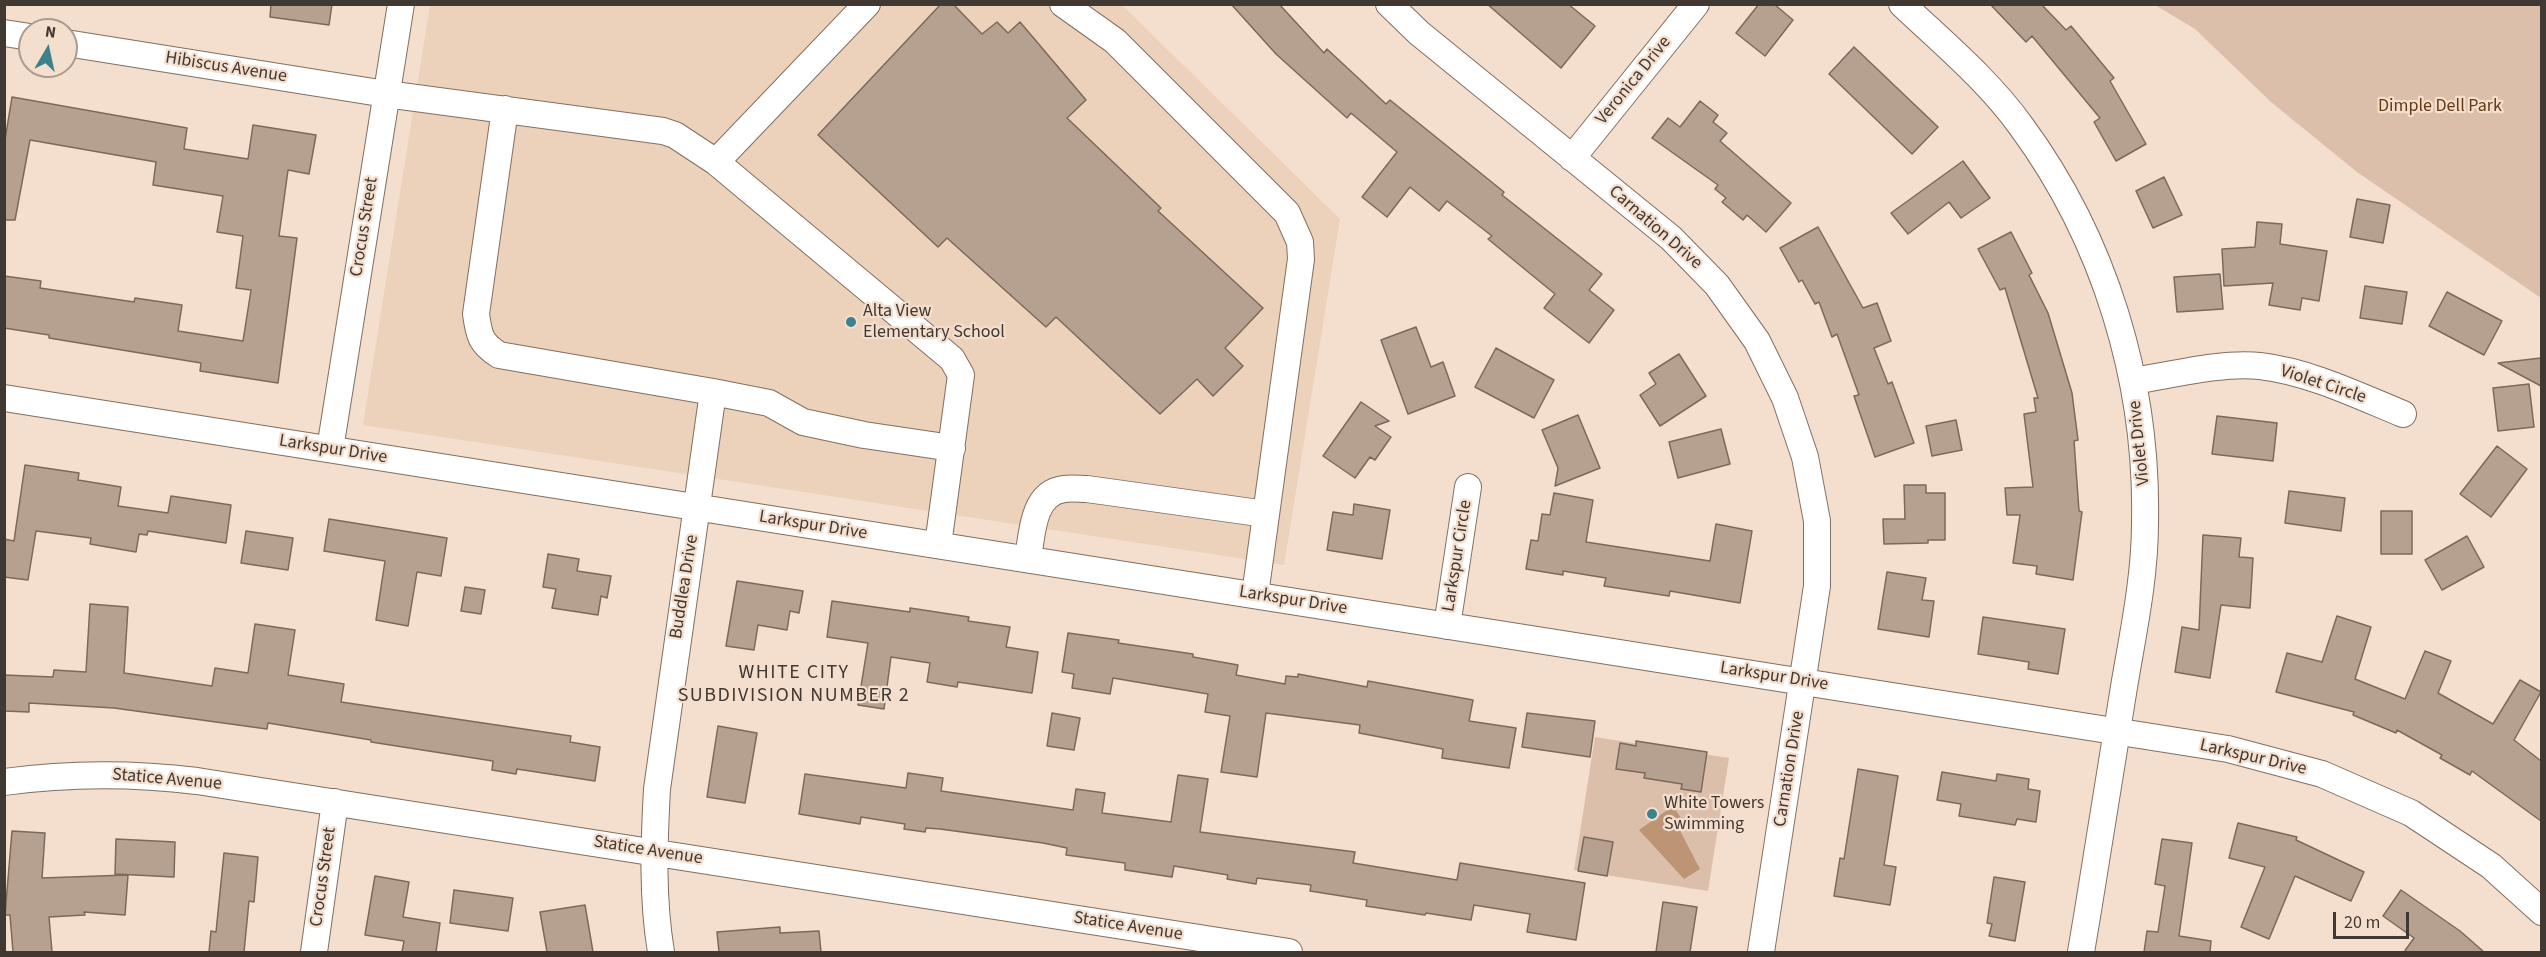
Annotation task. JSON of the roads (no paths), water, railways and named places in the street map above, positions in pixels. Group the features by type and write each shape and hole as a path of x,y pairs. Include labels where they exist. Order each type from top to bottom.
{"street":[{"name":"Crocus Street","path":"330,449 401,4"},
{"path":"716,162 867,4"},
{"path":"1063,4 1115,41 1287,213 1300,242 1301,260 1255,595"},
{"name":"Carnation Drive","path":"1389,4 1419,33 1671,238 1717,285 1756,341 1785,399 1805,457 1817,521 1817,586 1761,952"},
{"name":"Veronica Drive","path":"1572,158 1696,4"},
{"name":"Violet Drive","path":"1902,4 1992,90 2021,125 2047,163 2098,264 2119,323 2133,381 2145,463 2146,526 2138,600 2081,952"},
{"name":"Hibiscus Avenue","path":"78,45 386,94 514,110 675,135 716,162 952,359 961,375 938,545"},
{"path":"514,110 476,314 479,332 485,346 499,355 770,403 803,422 864,435 951,448"},
{"name":"Violet Circle","path":"2133,381 2226,367 2259,366 2304,376 2403,414"},
{"name":"Buddlea Drive","path":"661,952 653,852 657,789 664,726 713,392"},
{"name":"Larkspur Drive","path":"4,398 2228,749 2322,774 2411,813 2492,866 2541,912"},
{"name":"Larkspur Circle","path":"1447,626 1468,487"},
{"path":"1028,559 1035,516 1041,503 1050,494 1063,489 1087,489 1266,514"},
{"name":"Statice Avenue","path":"4,782 91,774 144,774 1289,952"},
{"name":"Crocus Street","path":"314,952 335,802"}],"place":[{"name":"Alta View Elementary School","path":"851,322"},
{"name":"White Towers Swimming","path":"1652,814"}],"district":[{"name":"WHITE CITY SUBDIVISION NUMBER 2","path":"794,686"}],"park label":[{"name":"Dimple Dell Park","path":"2440,107"}]}
